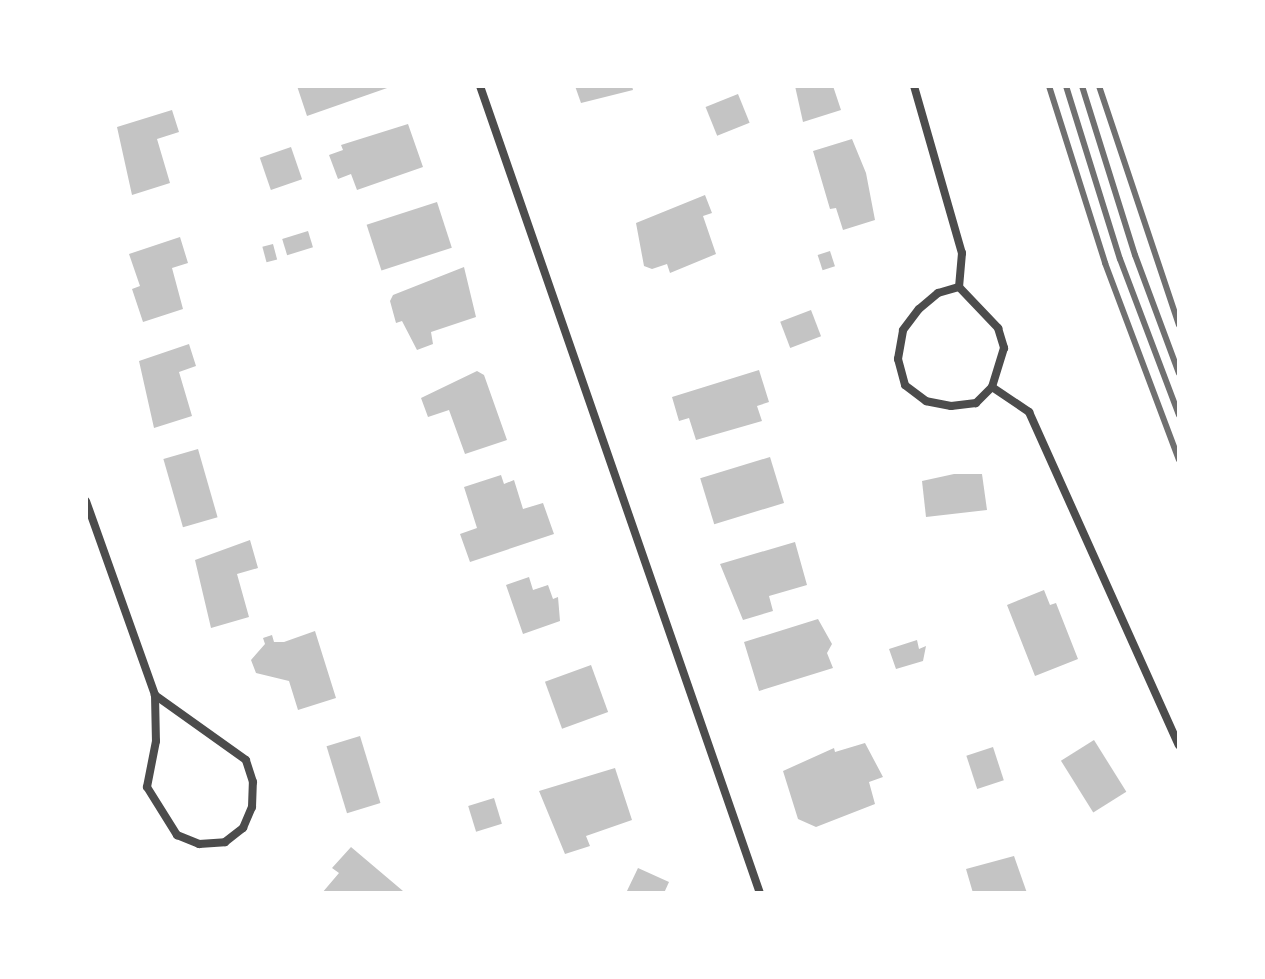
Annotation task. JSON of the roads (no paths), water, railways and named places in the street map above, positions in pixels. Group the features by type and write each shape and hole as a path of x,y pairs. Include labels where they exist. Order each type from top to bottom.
{"street":[{"path":"480,86 760,893"},
{"path":"914,86 962,253 959,287 998,328 1004,348 992,387 976,403 951,406 926,401 905,385 898,359 903,330 938,293 959,287"},
{"path":"992,387 1029,412 1179,745"},
{"path":"86,501 155,695 156,741 147,787 160,815 177,835 199,844 225,842 243,828 252,807 253,782 246,760 155,695"}],"railway":[{"path":"1049,86 1105,263 1179,460"},
{"path":"1066,86 1120,259 1179,415"},
{"path":"1082,86 1135,255 1179,373"},
{"path":"1099,86 1179,325"}]}
